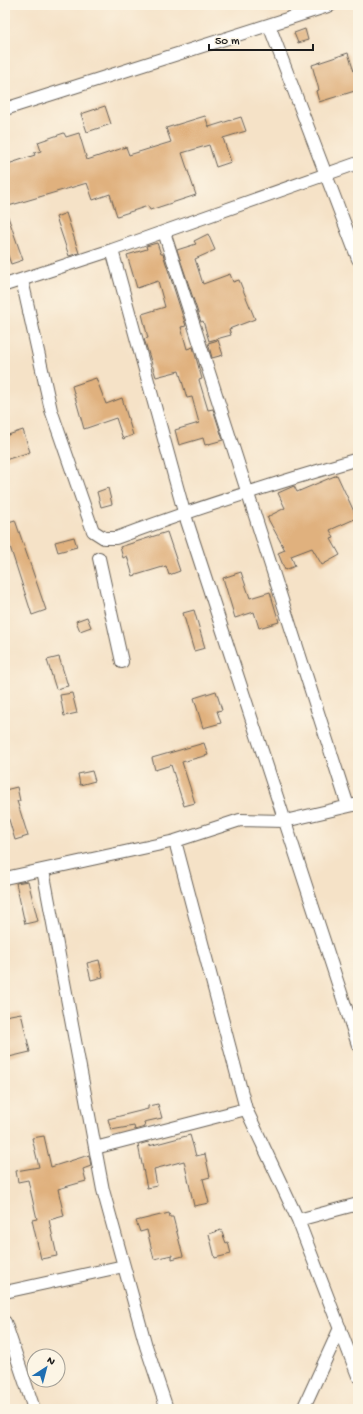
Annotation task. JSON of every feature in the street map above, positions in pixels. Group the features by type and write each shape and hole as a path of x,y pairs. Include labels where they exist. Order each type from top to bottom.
{"street":[{"path":"5,109 331,5"},
{"path":"269,25 327,174 358,259"},
{"path":"5,285 112,250 358,163"},
{"path":"5,878 175,841 240,820 285,821 353,805 248,492 164,232"},
{"path":"112,250 184,512 358,1045"},
{"path":"22,280 51,410 93,531 104,538 116,538 184,512 358,459"},
{"path":"99,558 122,662"},
{"path":"175,841 246,1109 298,1220 358,1376"},
{"path":"42,870 103,1190 146,1346 167,1409"},
{"path":"95,1148 246,1109"},
{"path":"298,1220 358,1204"},
{"path":"5,1292 124,1266"},
{"path":"5,1322 34,1409"},
{"path":"303,1409 340,1328"}],"building":[{"path":"305,29 308,40 298,43 294,33"},
{"path":"348,53 356,78 358,78 358,90 319,102 316,91 319,90 312,65"},
{"path":"105,106 111,124 87,132 81,114"},
{"path":"205,116 209,127 241,117 246,131 223,138 231,162 216,167 209,145 182,153 196,195 150,210 148,206 117,216 110,194 93,200 87,183 5,207 5,165 35,155 34,153 41,151 38,142 64,133 66,137 79,133 87,160 126,147 129,155 171,142 166,128"},
{"path":"66,213 79,253 69,256 56,217"},
{"path":"5,214 7,214 23,260 11,264 5,247"},
{"path":"208,234 215,250 195,259 203,284 230,274 233,282 239,280 255,319 229,329 231,335 209,341 203,321 201,322 177,250 196,244 194,241"},
{"path":"157,243 161,254 163,254 186,326 181,327 187,349 193,347 202,379 199,380 208,410 213,409 223,440 205,445 203,438 179,445 175,430 199,423 192,397 187,398 179,371 156,377 144,339 148,338 142,314 165,307 158,281 137,288 127,255 147,249 146,246"},
{"path":"218,340 223,355 212,358 208,343"},
{"path":"96,378 106,404 122,398 133,435 123,439 116,418 84,429 72,386"},
{"path":"23,430 30,452 5,460 5,436"},
{"path":"337,475 357,518 330,530 334,538 331,539 340,555 322,565 312,548 291,556 295,566 285,570 278,553 285,550 267,517 285,508 278,493 294,486 297,492"},
{"path":"108,488 112,504 101,507 97,492"},
{"path":"15,520 46,610 32,615 5,531 5,523"},
{"path":"167,532 180,571 169,575 166,566 133,576 127,556 123,558 120,547"},
{"path":"74,537 77,547 58,552 55,542"},
{"path":"241,572 250,598 270,592 279,622 259,628 254,612 235,618 223,578"},
{"path":"194,610 205,648 194,651 183,613"},
{"path":"87,617 91,627 80,631 76,621"},
{"path":"59,657 68,686 56,689 47,660"},
{"path":"216,691 222,710 217,711 221,723 203,728 194,698"},
{"path":"72,693 77,713 64,716 60,695"},
{"path":"204,743 208,755 182,762 195,803 184,806 171,765 155,770 152,758"},
{"path":"92,771 95,781 80,785 78,774"},
{"path":"17,787 20,801 17,801 28,836 15,840 5,806 5,790"},
{"path":"28,881 38,921 25,924 16,883"},
{"path":"99,960 103,977 91,980 87,963"},
{"path":"21,1013 30,1052 9,1057 7,1049 5,1049 5,1016"},
{"path":"158,1104 162,1118 144,1122 145,1127 135,1130 134,1126 111,1130 108,1119 148,1109 148,1106"},
{"path":"190,1135 196,1156 205,1154 210,1177 203,1179 209,1203 194,1206 184,1161 154,1169 157,1186 147,1188 138,1145 148,1142 149,1146"},
{"path":"44,1136 51,1167 89,1155 91,1166 83,1169 86,1181 58,1189 64,1216 49,1220 57,1256 41,1259 32,1220 37,1219 28,1180 18,1182 16,1171 39,1167 32,1138"},
{"path":"169,1213 170,1217 173,1217 183,1256 172,1259 172,1255 154,1259 147,1230 140,1232 136,1221"},
{"path":"221,1230 226,1243 228,1242 231,1254 215,1258 209,1234"}]}
